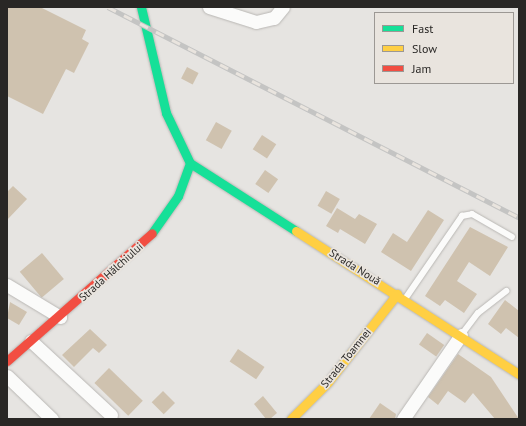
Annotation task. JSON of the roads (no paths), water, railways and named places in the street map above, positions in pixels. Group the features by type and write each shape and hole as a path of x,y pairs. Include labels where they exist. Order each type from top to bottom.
{"main road":[{"path":"141,7 166,113 190,163"},
{"name":"Strada Nouă","path":"190,163 461,335 519,374"},
{"name":"Strada Hălchiului","path":"7,361 122,265 152,234 178,196 190,163"},
{"name":"Strada Toamnei","path":"291,419 328,382 401,297"}],"street":[{"path":"209,7 256,22 274,18 283,7"},
{"path":"7,285 60,317"},
{"path":"403,419 461,335"},
{"path":"30,341 112,415"},
{"path":"7,376 52,419"}],"lane":[{"path":"401,297 462,216 472,214 512,237"},
{"path":"461,335 478,313 506,290"}],"railway":[{"path":"108,7 519,217"}]}
